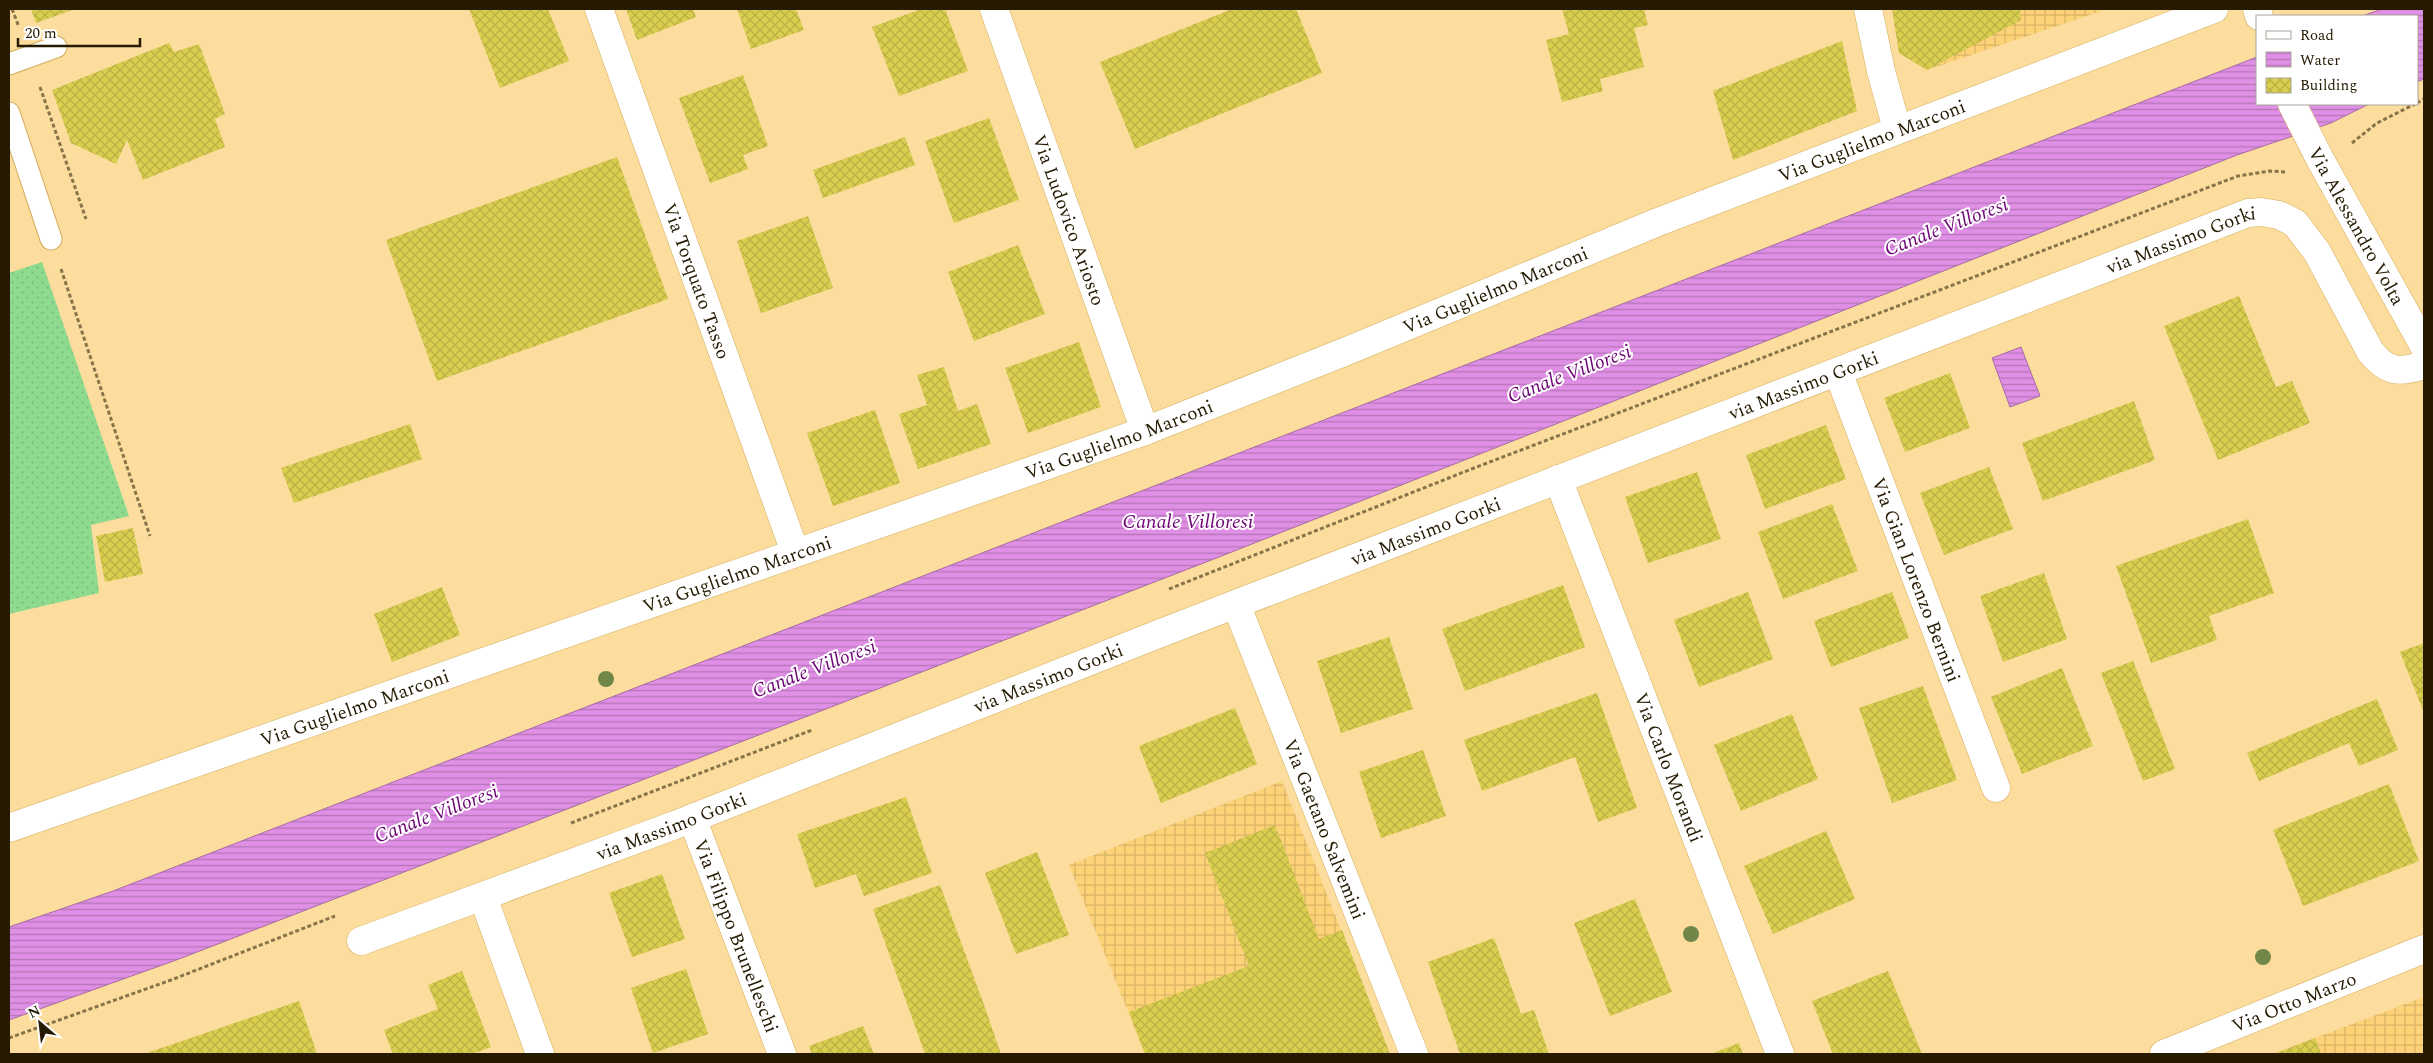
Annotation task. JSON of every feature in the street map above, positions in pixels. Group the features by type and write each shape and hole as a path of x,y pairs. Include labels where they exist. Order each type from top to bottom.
{"street":[{"name":"Via Torquato Tasso","path":"599,9 795,552"},
{"name":"Via Ludovico Ariosto","path":"994,9 1144,432"},
{"path":"1868,9 1881,72 1897,128"},
{"name":"Via Guglielmo Marconi","path":"9,828 795,552 1144,432 1342,353 1658,222 1897,128 2214,9"},
{"name":"Via Alessandro Volta","path":"2292,105 2424,346"},
{"name":"via Massimo Gorki","path":"361,941 692,818 1236,604 2248,213 2261,212 2279,215 2295,223 2317,252 2370,352 2378,362 2390,369 2407,371 2424,365"},
{"name":"Via Gian Lorenzo Bernini","path":"1838,372 1996,788"},
{"name":"Via Carlo Morandi","path":"1558,479 1780,1054"},
{"name":"Via Gaetano Salvemini","path":"1236,604 1414,1054"},
{"name":"Via Filippo Brunelleschi","path":"692,818 782,1054"},
{"path":"482,897 540,1054"},
{"name":"Via Otto Marzo","path":"2164,1054 2424,949"}],"lane":[{"path":"9,64 56,47"},
{"path":"9,113 51,239"}],"path":[{"path":"12,9 86,219"},
{"path":"2344,148 2377,123 2412,105"},
{"path":"51,239 150,536"}],"shaded area":[{"path":"1892,9 2107,9 1927,70 1899,53"},
{"path":"1282,781 1390,1054 1145,1054 1069,865"},
{"path":"2424,997 2424,1054 2273,1054 2315,1038"}],"green space":[{"path":"42,262 129,516 91,525 99,593 9,614 9,273"}],"water":[{"path":"2382,9 2424,9 2424,79 2418,82 2418,15 2365,15"},
{"name":"Canale Villoresi","path":"2256,57 2256,105 2367,105 2331,123 2237,155 1214,559 179,959 9,1020 9,927 113,891"},
{"path":"2021,347 2040,396 2010,407 1992,358"}],"building":[{"path":"31,9 75,9 36,23"},
{"path":"469,9 548,9 569,61 500,88"},
{"path":"626,9 693,9 696,17 637,40"},
{"path":"737,9 796,9 804,30 751,49"},
{"path":"921,9 945,9 968,71 899,96 872,27"},
{"path":"1232,9 1296,9 1322,73 1135,149 1100,62"},
{"path":"1562,9 1644,9 1648,25 1634,28 1644,67 1600,79 1603,91 1562,102 1546,40 1569,34"},
{"path":"1892,9 2020,9 2021,20 1927,70 1899,53"},
{"path":"1842,41 1857,111 1733,160 1713,91"},
{"path":"169,43 174,52 199,44 225,114 215,119 225,147 143,180 127,140 116,164 71,143 52,90"},
{"path":"743,75 768,146 743,155 748,169 710,183 679,98"},
{"path":"989,118 1019,200 954,223 925,141"},
{"path":"905,137 915,165 823,198 813,170"},
{"path":"617,157 668,299 437,381 386,240"},
{"path":"808,216 833,288 761,313 737,241"},
{"path":"1018,245 1045,314 974,341 948,272"},
{"path":"2239,296 2276,387 2292,381 2310,423 2218,460 2164,326"},
{"path":"1079,342 1101,407 1028,433 1005,368"},
{"path":"944,367 958,411 977,404 991,444 918,469 899,414 927,405 917,375"},
{"path":"1950,373 1970,428 1905,452 1884,398"},
{"path":"2134,401 2155,460 2043,501 2022,443"},
{"path":"875,410 900,483 833,506 807,433"},
{"path":"410,424 422,459 294,503 281,468"},
{"path":"1826,425 1846,479 1765,509 1746,455"},
{"path":"1989,467 2013,529 1944,555 1920,493"},
{"path":"1697,472 1721,539 1648,563 1625,497"},
{"path":"1832,504 1858,571 1783,599 1758,532"},
{"path":"2248,519 2274,593 2209,616 2217,640 2151,663 2116,566"},
{"path":"133,528 143,574 105,582 96,536"},
{"path":"2044,573 2067,639 2003,662 1980,596"},
{"path":"1563,585 1585,647 1465,691 1442,629"},
{"path":"442,587 460,635 392,662 374,614"},
{"path":"1748,592 1773,659 1699,687 1674,620"},
{"path":"1892,592 1909,638 1831,667 1814,621"},
{"path":"1389,637 1413,709 1341,733 1317,661"},
{"path":"2424,643 2424,713 2400,652"},
{"path":"2133,661 2175,769 2143,781 2101,673"},
{"path":"2062,668 2093,746 2022,774 1991,697"},
{"path":"1923,686 1957,780 1892,803 1859,708"},
{"path":"1597,693 1637,808 1598,822 1575,757 1482,791 1464,740"},
{"path":"2377,699 2398,750 2359,766 2349,743 2259,781 2247,753"},
{"path":"1235,708 1257,764 1161,803 1139,746"},
{"path":"1792,714 1818,779 1741,811 1714,745"},
{"path":"1423,750 1446,816 1381,838 1359,772"},
{"path":"2389,784 2419,861 2303,906 2273,830"},
{"path":"906,797 932,873 864,896 856,874 815,888 797,834"},
{"path":"1275,825 1319,939 1342,930 1390,1054 1145,1054 1129,1012 1249,966 1205,853"},
{"path":"1826,831 1855,899 1773,934 1744,866"},
{"path":"1037,852 1069,935 1016,954 985,873"},
{"path":"662,874 685,939 632,957 609,893"},
{"path":"940,885 1001,1054 925,1054 873,909"},
{"path":"1635,899 1672,992 1610,1016 1574,923"},
{"path":"1494,938 1521,1014 1534,1010 1549,1054 1460,1054 1428,962"},
{"path":"686,969 708,1034 653,1053 631,988"},
{"path":"462,971 491,1047 472,1054 393,1054 384,1030 438,1009 428,985"},
{"path":"1888,971 1922,1054 1833,1054 1812,1001"},
{"path":"299,1001 317,1054 144,1054"},
{"path":"863,1026 874,1054 812,1054 809,1046"},
{"path":"2315,1038 2321,1054 2274,1054"},
{"path":"1739,1043 1743,1054 1711,1054"}]}
